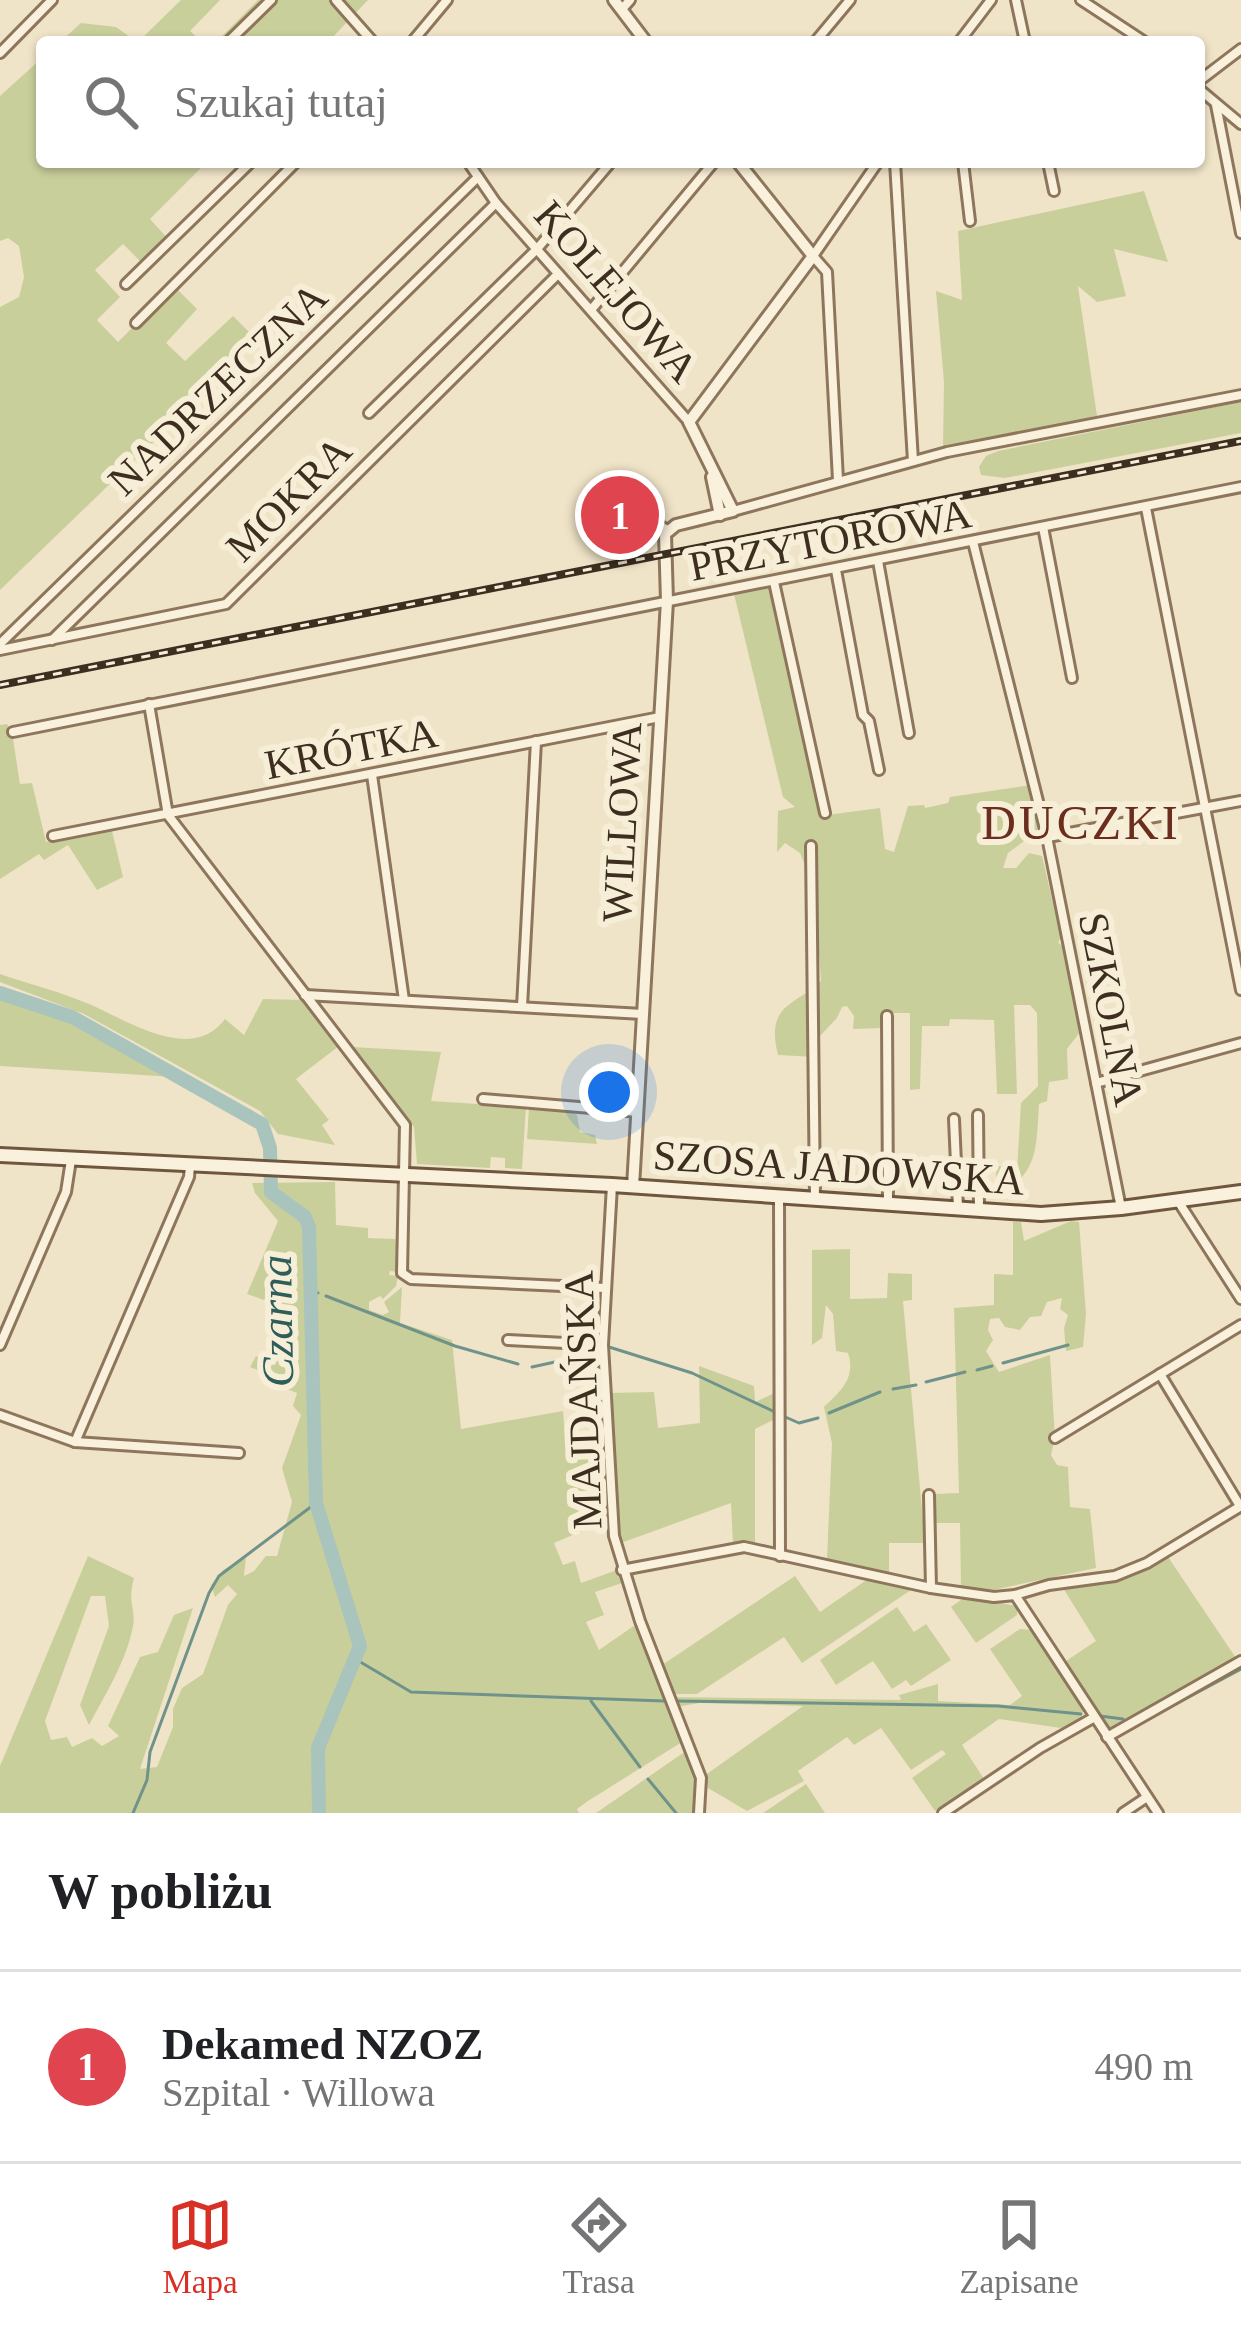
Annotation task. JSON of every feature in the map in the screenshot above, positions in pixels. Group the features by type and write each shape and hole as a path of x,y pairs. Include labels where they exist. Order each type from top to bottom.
{"main road":[{"name":"SZOSA JADOWSKA","path":"0,1155 612,1185 1041,1214 1241,1192"}],"street":[{"path":"0,53 52,0"},
{"path":"235,36 271,0"},
{"path":"336,0 368,36"},
{"path":"417,36 447,0"},
{"path":"820,36 850,0"},
{"path":"964,36 991,0"},
{"path":"1016,0 1023,36"},
{"path":"1081,0 1136,36"},
{"path":"622,3 642,36"},
{"path":"1205,80 1241,49"},
{"path":"1205,92 1241,124"},
{"path":"1216,105 1241,232"},
{"path":"125,284 245,168"},
{"path":"136,323 290,168"},
{"name":"KOLEJOWA","path":"472,168 496,203 689,422 727,513"},
{"path":"369,413 537,249 606,168"},
{"path":"591,310 709,168"},
{"path":"743,168 827,272 838,480"},
{"path":"689,422 874,168"},
{"path":"895,168 913,461"},
{"path":"964,168 970,221"},
{"path":"1049,168 1054,191"},
{"name":"NADRZECZNA","path":"0,647 478,177"},
{"path":"52,641 496,203"},
{"name":"MOKRA","path":"0,647 52,641 226,604 558,274"},
{"path":"602,537 659,525 667,530 913,461 1241,395"},
{"name":"PRZYTOROWA","path":"13,732 1241,487"},
{"path":"1146,508 1241,990"},
{"path":"1043,527 1072,678"},
{"name":"WILLOWA","path":"633,1187 667,601 667,530"},
{"name":"SZKOLNA","path":"974,542 1047,837 1121,1208"},
{"path":"878,561 910,733"},
{"path":"836,570 863,716 869,721 879,770"},
{"path":"774,582 825,813"},
{"path":"148,704 168,815 403,1122 405,1276 605,1288"},
{"name":"KRÓTKA","path":"53,836 659,717"},
{"path":"522,1007 536,741"},
{"path":"372,775 404,1000"},
{"path":"1047,837 1241,801"},
{"path":"811,846 815,1198"},
{"path":"304,995 644,1014"},
{"path":"887,1016 888,1203"},
{"path":"1096,1083 1241,1043"},
{"path":"483,1099 638,1112"},
{"path":"978,1115 979,1210"},
{"path":"955,1119 958,1208"},
{"path":"0,1345 66,1192 70,1158"},
{"path":"75,1442 190,1164"},
{"name":"MAJDAŃSKA","path":"612,1185 603,1345 612,1516 622,1570 701,1778 699,1813"},
{"path":"779,1196 780,1556"},
{"path":"1178,1201 1241,1299"},
{"path":"1055,1438 1241,1325"},
{"path":"508,1340 603,1345"},
{"path":"622,1570 744,1547 994,1597 1115,1576 1147,1563 1240,1506 1160,1374"},
{"path":"0,1415 75,1442 239,1454"},
{"path":"929,1495 931,1588"},
{"path":"1015,1595 1158,1813"},
{"path":"1106,1737 1241,1661"},
{"path":"943,1813 1093,1718"},
{"path":"1123,1813 1147,1797"}],"green space":[{"path":"181,0 220,0 190,31 195,36 144,36"},
{"path":"258,0 368,0 334,36 222,36"},
{"path":"81,23 116,27 129,36 67,36"},
{"path":"36,63 36,168 201,168 150,219 168,239 143,264 123,244 95,270 120,297 97,320 118,342 174,286 197,309 166,343 185,361 233,316 258,341 0,590 0,307 19,297 24,277 19,246 8,238 0,241 0,96"},
{"path":"1144,191 1168,262 1114,249 1126,296 1097,302 1078,286 1097,416 943,447 944,382 936,291 962,300 958,231"},
{"path":"1241,402 1241,433 1005,478 981,475 979,467 986,456 998,451"},
{"path":"770,587 819,816 880,808 885,849 894,852 908,806 925,808 948,803 950,797 1032,785 1040,837 1008,853 1003,868 1016,868 1029,853 1042,856 1080,1032 1067,1049 1068,1079 1049,1082 1047,1101 1039,1104 1028,1169 997,1197 996,1166 1017,1171 1021,1103 1038,1086 1037,1013 1030,1005 1014,1005 1017,1094 997,1094 994,1020 950,1019 949,1026 922,1026 920,1089 910,1090 910,1013 885,1013 881,1028 853,1029 854,1016 847,1006 842,1007 817,1039 816,1057 778,1055 779,1016 821,981 818,937 806,935 806,868 800,853 785,843 777,852 778,811 795,807 783,797 734,594"},
{"path":"7,724 20,784 32,783 46,842 112,831 123,877 97,890 68,845 44,860 39,854 0,879 0,725"},
{"path":"0,974 178,1039 211,1032 225,1019 244,1035 263,999 303,1000 339,1046 296,1079 329,1120 322,1125 335,1145 278,1134 260,1111 84,1014 0,982"},
{"path":"0,997 70,1021 174,1077 0,1066"},
{"path":"352,1047 441,1052 431,1101 526,1107 522,1169 505,1168 505,1158 491,1157 490,1168 417,1164 414,1127"},
{"path":"529,1107 564,1109 577,1115 580,1132 595,1135 597,1144 527,1139"},
{"path":"335,1182 336,1225 368,1228 368,1238 395,1239 399,1253 398,1272 389,1275 398,1276 396,1286 383,1299 369,1302 369,1310 389,1312 384,1302 402,1287 400,1323 452,1340 461,1429 563,1411 565,1437 604,1434 608,1520 554,1543 563,1565 575,1561 581,1583 617,1570 622,1583 595,1592 604,1615 586,1622 599,1650 638,1623 682,1742 588,1801 577,1809 579,1813 0,1813 0,1766 88,1556 134,1578 133,1626 121,1664 89,1725 80,1705 109,1626 105,1596 91,1596 45,1721 51,1740 67,1737 72,1747 92,1738 102,1746 119,1736 108,1726 140,1657 158,1652 174,1615 193,1608 140,1769 157,1767 182,1688 203,1674 228,1605 237,1594 228,1585 215,1597 211,1585 223,1570 246,1557 244,1576 266,1556 277,1556 292,1502 282,1468 301,1415 293,1406 297,1393 267,1381 270,1375 250,1367 256,1356 275,1365 299,1312 247,1294 278,1221 252,1183"},
{"path":"1013,1222 1021,1222 1024,1241 1079,1222 1086,1314 1083,1347 1066,1351 1068,1315 1060,1309 1062,1298 1047,1302 1041,1316 1030,1317 1020,1330 1005,1327 999,1318 990,1319 993,1340 986,1351 999,1372 1050,1355 1055,1438 1051,1455 1057,1465 1068,1467 1070,1507 1090,1509 1096,1568 993,1590 961,1587 960,1523 933,1523 933,1494 959,1493 954,1308 994,1305 994,1274 1013,1275"},
{"path":"850,1249 850,1299 887,1298 888,1273 912,1274 912,1300 903,1301 925,1543 889,1543 889,1574 827,1559 832,1443 824,1407 845,1383 850,1362 848,1353 836,1351 833,1314 826,1305 822,1338 812,1345 812,1250"},
{"path":"699,1366 754,1386 755,1402 777,1392 777,1418 755,1429 755,1547 733,1544 731,1503 621,1543 610,1393 654,1392 658,1428 700,1423"},
{"path":"1168,1557 1236,1658 1109,1728 1066,1661 1096,1641 1063,1588 1121,1579"},
{"path":"795,1576 820,1612 868,1579 911,1590 802,1663 784,1637 697,1694 671,1694 662,1665"},
{"path":"965,1597 1017,1606 1017,1615 976,1643 951,1607"},
{"path":"897,1607 914,1632 926,1624 951,1660 911,1686 906,1680 892,1689 873,1661 836,1685 820,1660"},
{"path":"1020,1629 1032,1630 1083,1711 1081,1718 1061,1728 999,1719 962,1745 984,1779 935,1811 912,1778 946,1754 942,1750 911,1770 881,1728 854,1745 847,1737 798,1771 804,1781 747,1811 708,1788 704,1776 803,1706 700,1703 676,1707 672,1697 901,1700 899,1695 938,1684 938,1701 1010,1705 1022,1696 990,1649"},
{"path":"686,1751 698,1780 696,1813 596,1813"},
{"path":"806,1784 825,1813 763,1813"}],"waterway":[{"name":"Czarna","path":"0,993 72,1017 262,1124 270,1148 271,1192 305,1217 309,1227 316,1503 360,1646 318,1748 319,1813"},
{"path":"313,1291 318,1293"},
{"path":"326,1296 455,1346 518,1364"},
{"path":"1003,1363 1068,1345"},
{"path":"609,1347 692,1373 775,1412"},
{"path":"532,1367 564,1360"},
{"path":"977,1370 992,1366"},
{"path":"926,1382 965,1372"},
{"path":"893,1389 916,1385"},
{"path":"829,1413 880,1392"},
{"path":"783,1416 799,1423 818,1418"},
{"path":"133,1813 147,1780 150,1752 219,1576 316,1503"},
{"path":"357,1660 411,1692 664,1701"},
{"path":"1144,1721 1241,1669"},
{"path":"591,1701 640,1767"},
{"path":"676,1701 998,1706 1081,1714"},
{"path":"1100,1716 1123,1719"},
{"path":"648,1779 676,1813"}],"railway":[{"path":"0,685 1241,441"}],"place":[{"name":"Dekamed NZOZ","path":"620,515"}],"district":[{"name":"DUCZKI","path":"1081,822"}]}
